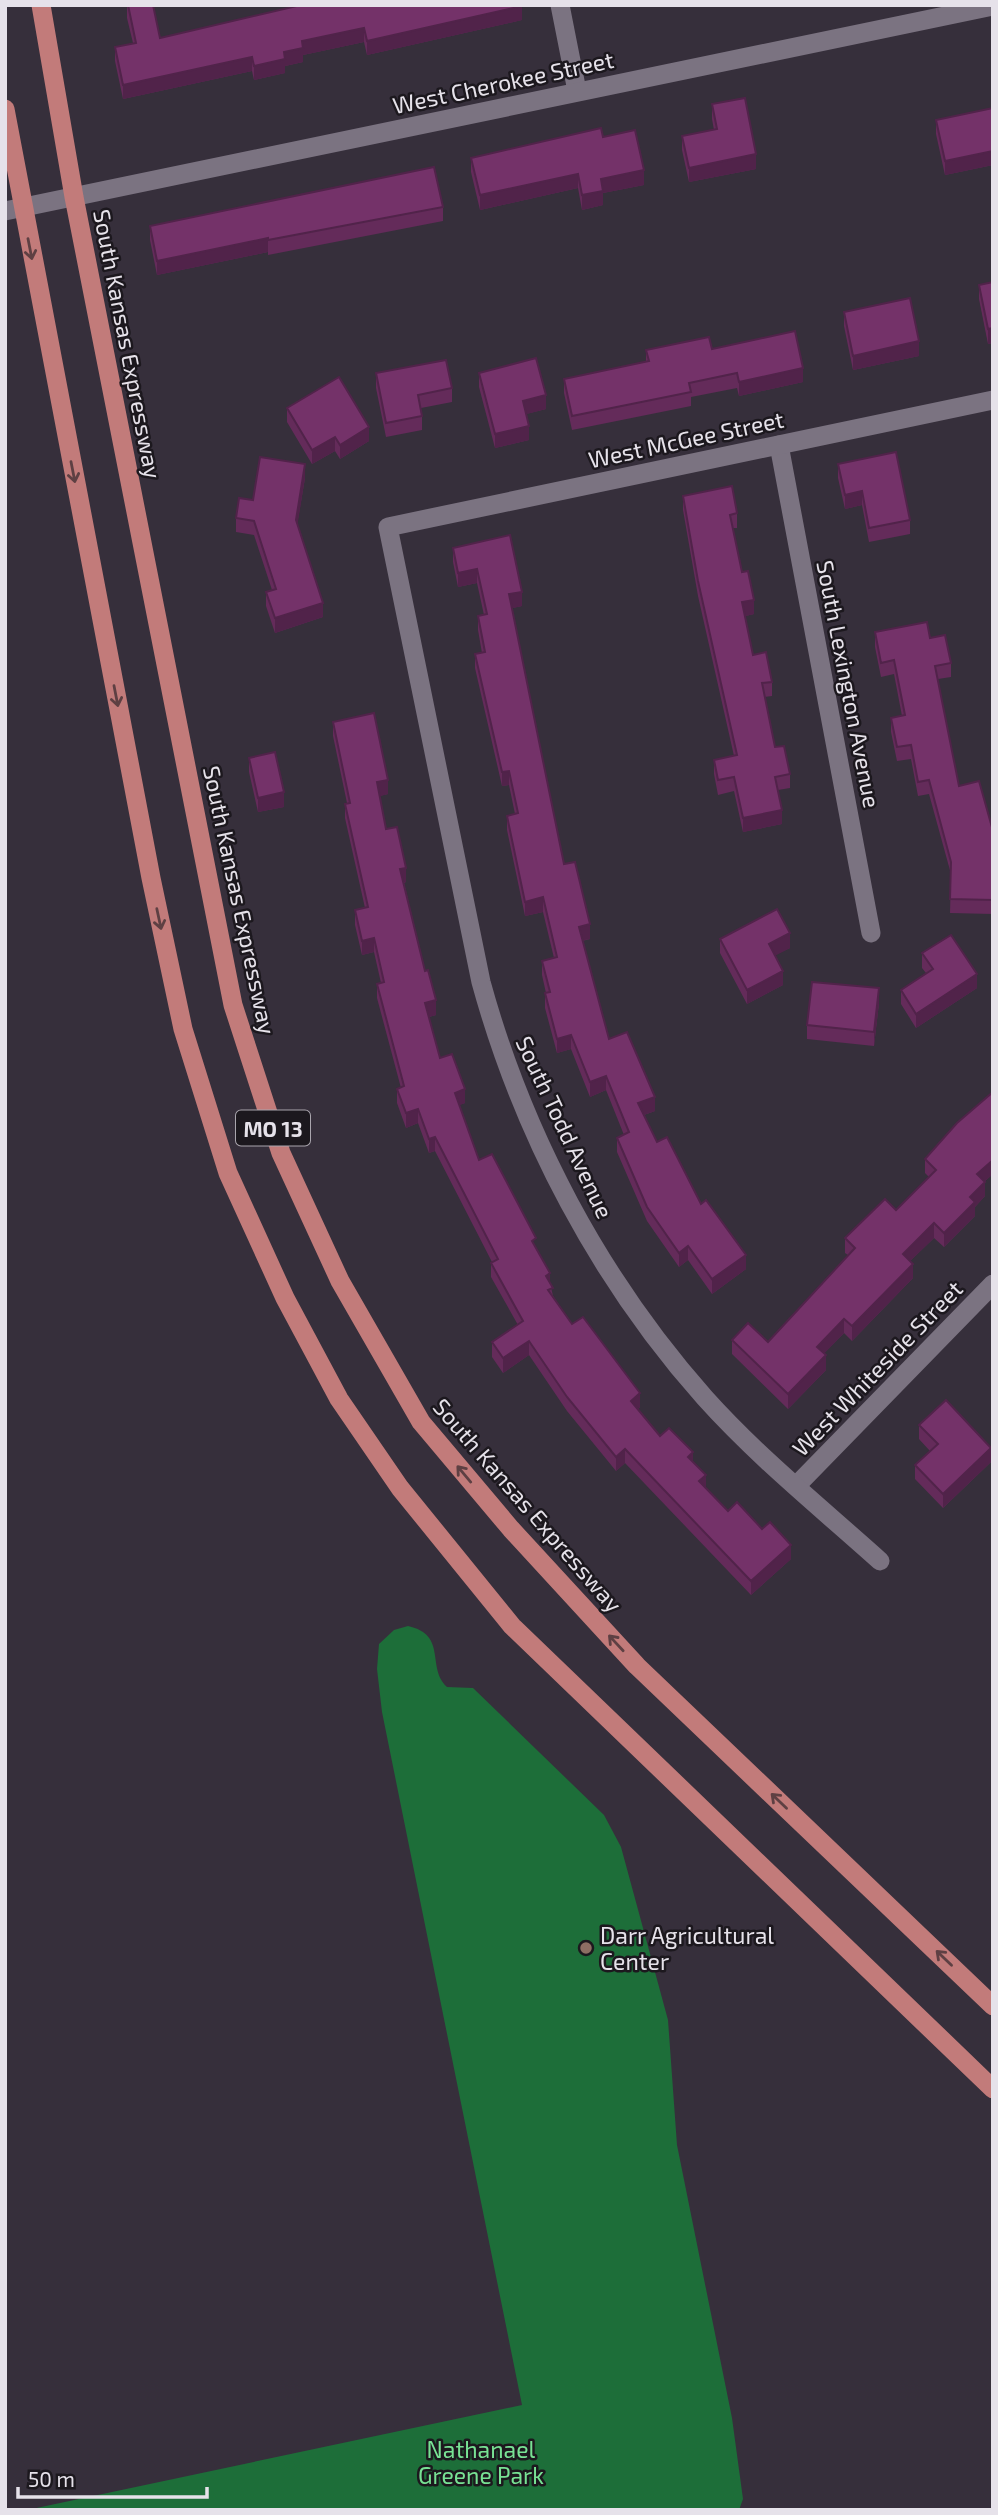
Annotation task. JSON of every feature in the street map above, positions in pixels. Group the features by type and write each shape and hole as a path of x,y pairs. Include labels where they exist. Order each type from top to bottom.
{"main road":[{"name":"South Kansas Expressway","path":"41,5 74,197 233,1005 281,1153 340,1281 421,1422 511,1529 637,1666 993,2006"},
{"name":"MO 13","path":"5,109 14,209 183,1029 228,1173 285,1298 339,1399 392,1477 512,1626 993,2089"}],"street":[{"path":"560,5 577,91"},
{"name":"West Cherokee Street","path":"14,209 993,6"},
{"name":"West McGee Street","path":"388,527 993,400"},
{"name":"South Lexington Avenue","path":"779,445 871,933"},
{"name":"South Todd Avenue","path":"388,527 467,925 497,1039 515,1086 580,1221 634,1309 707,1400 796,1486 880,1561"},
{"name":"West Whiteside Street","path":"796,1486 993,1284"}],"green space":[{"name":"Nathanael Greene Park","path":"408,1626 420,1630 428,1637 435,1652 441,1679 447,1687 473,1688 604,1815 621,1847 668,2020 677,2145 732,2418 743,2499 739,2510 27,2510 522,2405 382,1712 377,1669 379,1644 394,1630"}],"building":[{"path":"128,5 153,5 160,38 301,5 522,6 367,41 364,28 302,41 303,48 284,52 285,59 254,66 252,57 123,85 115,47 136,43"},
{"path":"745,98 756,154 689,168 682,136 717,129 712,104"},
{"path":"993,108 993,151 945,161 936,120"},
{"path":"601,128 603,137 635,130 644,170 601,179 603,191 582,195 578,174 480,195 471,158"},
{"path":"434,167 443,207 157,261 150,226"},
{"path":"993,282 993,328 988,329 979,285"},
{"path":"910,298 919,341 853,356 844,312"},
{"path":"795,331 803,368 739,382 737,373 689,383 691,392 572,416 564,379 649,361 646,350 709,337 712,349"},
{"path":"536,358 546,395 523,401 529,426 495,434 479,373"},
{"path":"446,360 452,388 418,395 422,416 386,423 376,373"},
{"path":"339,377 369,427 340,445 335,437 312,450 287,408"},
{"path":"896,452 910,520 869,528 862,491 845,495 838,464"},
{"path":"260,457 305,464 296,520 323,603 275,618 266,592 276,589 254,521 236,518 239,498 253,500"},
{"path":"732,486 737,513 730,515 742,572 748,571 754,600 742,602 753,655 766,652 772,682 762,683 775,747 784,746 790,774 775,777 782,810 743,818 734,777 718,780 714,760 737,755 698,581 683,496"},
{"path":"510,535 522,592 509,594 564,864 575,862 590,924 579,927 609,1039 627,1032 655,1097 638,1103 657,1142 667,1137 701,1204 706,1200 746,1255 712,1279 688,1246 679,1253 647,1207 617,1138 629,1132 606,1076 590,1082 571,1035 557,1039 545,993 550,992 542,961 557,957 543,897 525,902 507,816 518,813 509,771 502,772 475,654 485,652 478,616 487,614 477,569 458,573 453,548"},
{"path":"927,622 930,638 945,635 951,663 935,666 959,786 979,781 993,831 993,900 950,899 951,862 929,780 918,782 911,745 897,747 891,718 905,715 894,660 881,663 875,632"},
{"path":"374,713 388,780 377,782 386,829 397,827 406,868 400,869 425,971 428,970 436,1000 425,1003 440,1058 452,1054 465,1089 455,1093 479,1160 492,1154 536,1238 532,1241 550,1273 546,1276 553,1288 548,1290 572,1324 583,1317 640,1393 631,1401 660,1436 669,1428 693,1452 688,1457 706,1475 699,1481 728,1511 737,1502 762,1529 770,1522 791,1545 751,1581 625,1449 616,1457 567,1397 529,1341 503,1358 492,1342 523,1321 491,1263 498,1259 435,1137 429,1139 418,1109 406,1113 397,1089 404,1086 377,984 384,982 374,938 362,941 355,910 368,907 345,804 350,803 333,722"},
{"path":"275,752 284,792 258,798 249,758"},
{"path":"777,909 790,933 769,944 783,971 747,990 720,939"},
{"path":"951,935 977,974 916,1014 901,990 933,969 922,953"},
{"path":"812,982 879,988 874,1032 807,1025"},
{"path":"993,1092 993,1160 977,1174 985,1182 970,1197 975,1202 944,1233 934,1223 903,1254 913,1264 852,1326 844,1319 817,1347 826,1355 788,1394 732,1340 748,1323 768,1342 855,1248 845,1238 885,1199 896,1210 936,1170 925,1159 957,1123"},
{"path":"946,1400 991,1448 943,1494 915,1465 938,1444 919,1425"}],"place":[{"name":"Darr Agricultural Center","path":"586,1948"}]}
